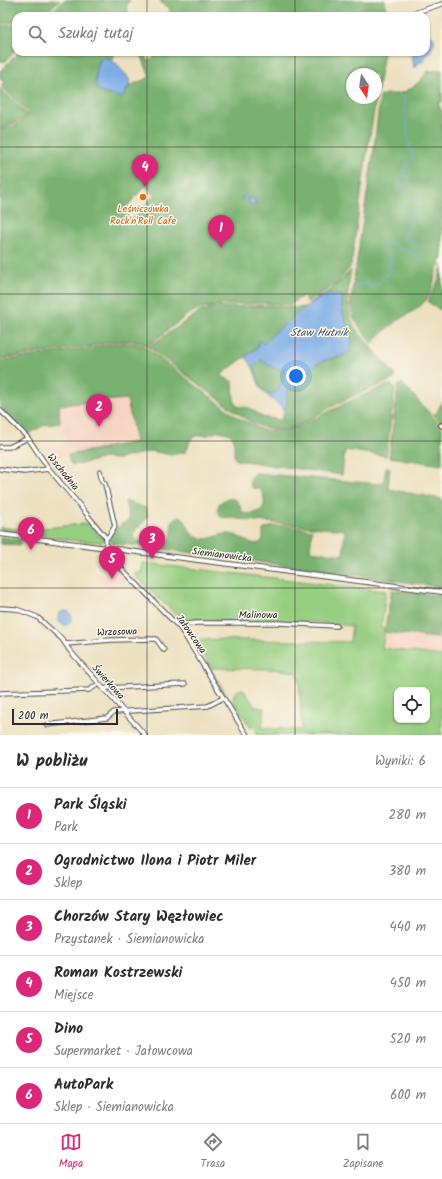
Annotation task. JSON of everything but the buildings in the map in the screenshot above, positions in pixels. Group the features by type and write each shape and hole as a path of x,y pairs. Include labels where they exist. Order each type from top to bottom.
{"street":[{"path":"417,12 442,4"},
{"name":"Wschodnia","path":"0,410 28,438 48,469 106,538"},
{"path":"0,447 9,447 28,438"},
{"path":"0,469 24,472 48,469"},
{"path":"100,471 102,481 105,484 115,526 106,538 106,547"},
{"name":"Siemianowicka","path":"0,534 442,592"},
{"name":"Jałowcowa","path":"121,549 119,562 121,568 180,628 247,735"},
{"name":"Świerkowa","path":"0,608 16,609 37,617 62,639 70,651 124,712 208,706 223,698"},
{"name":"Malinowa","path":"180,628 185,624 279,623 337,626"},
{"name":"Wrzosowa","path":"66,644 105,640 156,639 164,650"},
{"path":"0,693 89,690 99,684"},
{"path":"104,690 107,688 131,686 185,684"},
{"path":"46,725 107,718 114,712 124,712 145,735"}],"shaded area":[{"path":"127,399 136,442 63,456 47,463 41,453 67,441 60,423 58,405"},
{"path":"105,552 110,552 117,570 125,579 110,593 93,572 101,571 101,561 105,561"},
{"path":"442,618 442,656 382,648 384,632 437,638 440,619"}],"green space":[{"path":"0,0 60,0 46,12 12,12 12,22 0,24"},
{"path":"64,0 130,0 126,7 128,12 51,12"},
{"path":"160,0 385,0 387,12 170,12 170,8 162,4"},
{"path":"12,25 12,54 6,61 0,61 0,26"},
{"path":"15,56 113,56 111,61 104,58 99,61 96,82 99,90 103,93 119,96 125,95 130,84 132,85 150,77 142,56 145,56 147,61 153,59 155,56 383,56 381,68 346,68 346,104 375,104 351,266 335,285 307,302 303,296 291,305 272,303 222,305 200,308 187,315 147,346 137,342 122,341 0,359 0,130 14,126 30,115 1,86 4,83 0,78 0,71","holes":["145,186 155,195 132,220 123,211"]},
{"path":"442,70 442,102 438,103 442,112 442,258 437,268 432,289 427,299 418,308 388,327 372,344 354,319 350,306 379,104 382,104 382,96 385,94 405,92 418,83 428,71"},
{"path":"0,88 28,115 15,123 0,129"},
{"path":"442,265 442,311 428,302 439,279"},
{"path":"351,270 348,306 352,321 355,328 394,374 395,378 347,399 292,427 286,429 272,429 250,422 148,347 201,311 210,308 272,305 297,308 305,307 264,344 259,340 258,347 222,374 223,377 233,382 234,400 237,406 250,408 262,417 281,420 287,403 287,390 292,383 303,377 314,365 325,360 344,355 351,333 344,317 341,300 343,297 342,295 328,294 308,304 331,290"},
{"path":"122,343 137,344 146,348 240,419 262,430 285,431 297,427 361,396 388,385 393,385 395,388 386,456 345,450 342,475 236,460 234,456 233,437 228,433 219,431 208,435 195,436 190,441 186,452 171,455 151,451 119,459 104,458 73,465 70,463 68,455 136,442 127,399 59,405 60,423 44,425 27,435 0,408 0,361"},
{"path":"261,360 284,371 283,380 277,392 274,394 265,393 258,380 254,366"},
{"path":"402,383 442,427 442,465 389,457 398,386"},
{"path":"442,402 442,424 433,414 436,414"},
{"path":"386,467 390,468 388,489 442,499 442,587 164,549 171,538 172,522 176,517 181,516 193,535 200,539 229,534 238,536 249,543 257,544 263,539 263,530 273,526 294,527 312,530 310,551 343,555 345,530 221,517 218,512 219,504 227,499 234,499 239,504 243,513 250,514 259,511 264,505 264,500 260,489 252,488 250,484 254,473 379,484 384,481"},
{"path":"125,501 146,508 148,515 145,521 135,531 133,538 140,542 158,542 161,548 112,543 109,538 115,528 128,522 129,518"},
{"path":"92,523 97,529 95,531 99,537 102,535 104,538 102,542 79,541 0,530 0,527 26,530"},
{"path":"0,537 20,540 20,545 0,544"},
{"path":"143,563 386,591 381,628 385,629 382,648 442,656 442,735 257,735 256,727 250,726 233,701 234,694 240,689 243,689 245,691 243,693 245,692 255,707 264,708 262,728 302,730 299,679 296,672 271,669 212,668 194,639 350,642 352,626 316,622 183,621 135,576 135,572 141,573"},
{"path":"392,590 442,596 442,618 440,619 438,638 384,632"},
{"path":"206,662 226,694 223,693 204,664"}],"water":[{"path":"430,36 433,36 434,39 433,46 430,51"},
{"path":"412,56 427,56 422,62 419,62 414,68"},
{"path":"102,58 107,58 117,64 128,77 130,83 123,97 106,94 97,87 96,75 100,60"},
{"path":"246,195 249,200 242,199 242,197"},
{"path":"251,198 255,200 257,204 251,206 249,204 249,200"},
{"name":"Staw Hutnik","path":"328,294 343,296 342,309 351,336 351,350 344,355 324,360 317,364 304,377 292,384 287,391 286,407 284,410 268,396 263,391 260,387 249,361 245,357 258,347 259,340 264,344 273,334 301,310","holes":["261,360 270,366 284,371 279,388 274,394 265,393 260,385 254,367"]},
{"path":"65,611 70,613 72,618 70,623 65,625 60,623 58,618 60,613"}],"waterway":[{"path":"355,288 363,283 375,287 389,273 388,268 392,258 390,254 382,248 384,243 391,243 399,249 420,257 422,252 420,246 403,239 411,227 411,222 407,214 420,206 415,200 398,188 399,186 409,183 409,178 401,173 413,158 409,147 404,96"}],"place":[{"name":"Roman Kostrzewski","path":"145,187"},
{"name":"Leśniczówka Rock'n'Roll Cafe","path":"143,197"},
{"name":"Park Śląski","path":"221,248"},
{"name":"Ogrodnictwo Ilona i Piotr Miler","path":"99,427"},
{"name":"AutoPark","path":"31,550"},
{"name":"Chorzów Stary Węzłowiec","path":"152,559"},
{"name":"Dino","path":"112,579"}]}
